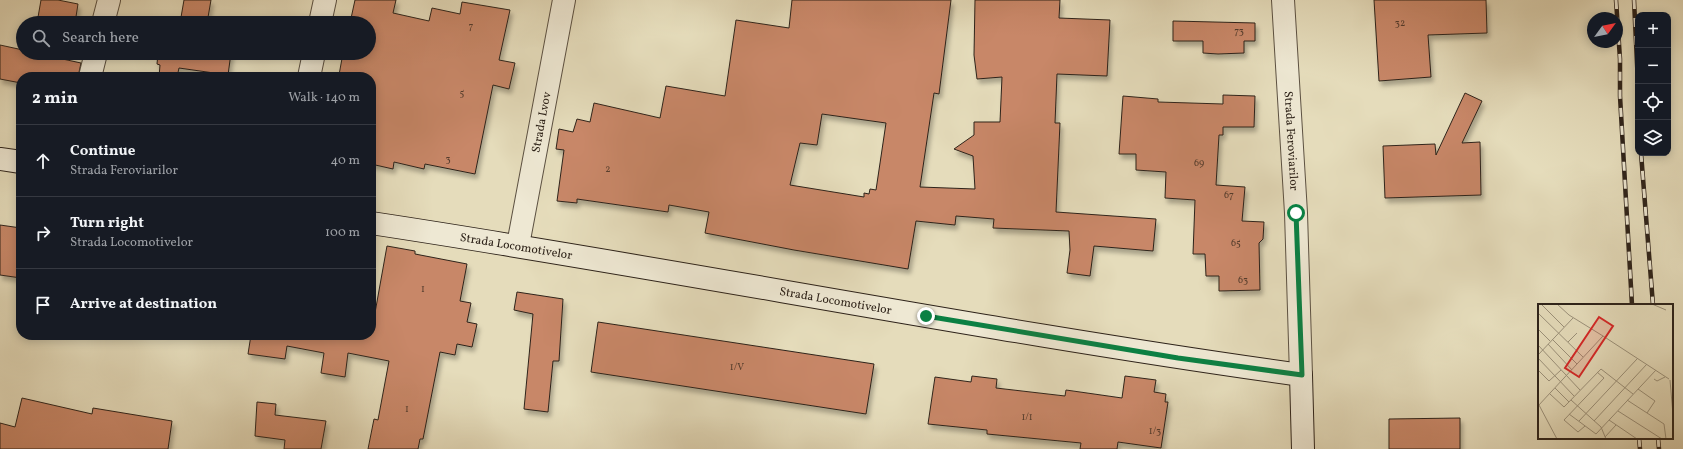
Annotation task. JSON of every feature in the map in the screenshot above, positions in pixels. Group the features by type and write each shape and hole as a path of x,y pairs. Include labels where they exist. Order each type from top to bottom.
{"main road":[{"path":"105,16 109,0"},
{"path":"322,16 325,0"},
{"name":"Strada Lvov","path":"518,245 564,0"},
{"name":"Strada Feroviarilor","path":"1283,0 1296,213 1303,449"},
{"path":"91,72 94,60"},
{"path":"310,72 313,60"},
{"path":"0,159 16,161"},
{"name":"Strada Locomotivelor","path":"376,224 518,245 1007,330 1178,358 1302,375"}],"building":[{"path":"41,0 58,0 78,4 76,16 38,16"},
{"path":"184,0 211,0 208,16 181,16"},
{"path":"355,0 396,0 393,13 429,21 432,8 460,14 462,2 510,10 499,60 515,63 509,89 493,85 475,174 425,164 424,169 394,162 393,169 376,165 376,72 340,72 342,60 376,60 376,16 352,16"},
{"path":"792,0 951,0 939,94 934,93 920,187 975,189 973,156 954,149 974,135 974,122 1000,122 1002,77 977,79 974,55 975,0 1060,0 1059,18 1110,20 1107,76 1057,74 1055,123 1060,123 1056,212 1156,219 1153,251 1094,246 1090,276 1067,273 1070,250 1069,231 993,228 994,219 956,216 955,225 916,221 908,269 705,233 709,212 669,205 668,212 577,199 577,203 557,201 564,150 556,149 559,129 573,132 577,119 590,122 594,103 660,118 666,86 725,96 736,20 789,28","holes":["822,114 886,123 876,190 870,189 869,194 864,193 864,197 790,185 800,143 817,145"]},
{"path":"1374,0 1486,0 1487,33 1428,35 1431,77 1379,81"},
{"path":"1173,21 1255,23 1255,41 1244,41 1244,53 1203,53 1203,41 1173,41"},
{"path":"0,45 16,48 16,60 67,60 81,63 79,72 16,72 16,82 0,79"},
{"path":"157,60 230,60 228,72 207,72 179,68 178,72 159,72 160,65 157,64"},
{"path":"1465,93 1482,101 1462,143 1480,142 1481,195 1385,198 1383,146 1435,144 1436,155"},
{"path":"1223,95 1255,96 1254,127 1223,127 1223,135 1219,135 1216,185 1245,187 1242,221 1264,222 1263,239 1259,243 1260,290 1219,291 1219,276 1206,276 1205,254 1193,254 1195,200 1165,198 1166,172 1136,170 1136,154 1119,154 1123,96 1158,99 1158,102 1223,104"},
{"path":"0,225 16,227 16,277 0,275"},
{"path":"387,246 415,251 415,254 467,264 460,301 471,303 467,322 477,324 472,347 457,344 455,355 440,352 423,439 420,439 418,449 368,449 374,419 378,420 389,361 348,353 345,377 321,373 324,353 287,346 285,359 248,354 250,340 376,340 376,307"},
{"path":"517,292 563,299 559,361 553,361 548,412 524,409 533,314 514,310"},
{"path":"598,322 874,364 866,414 591,372"},
{"path":"972,376 997,379 996,388 1065,396 1066,390 1122,398 1125,376 1156,380 1154,392 1166,394 1165,402 1168,402 1161,448 1118,442 1117,449 1080,449 1081,443 987,434 987,430 928,424 935,377 971,382"},
{"path":"22,398 92,414 93,408 172,421 168,449 0,449 0,423 15,427"},
{"path":"257,402 276,404 275,415 326,421 321,449 284,449 285,440 255,436"},
{"path":"1460,418 1460,449 1389,449 1389,419"}],"railway":[{"path":"1616,0 1632,304"},
{"path":"1634,0 1636,48"},
{"path":"1641,156 1653,304"},
{"path":"1639,439 1640,449"},
{"path":"1658,439 1659,449"}],"route":[{"path":"926,316 1178,358 1302,375 1296,213"}]}
